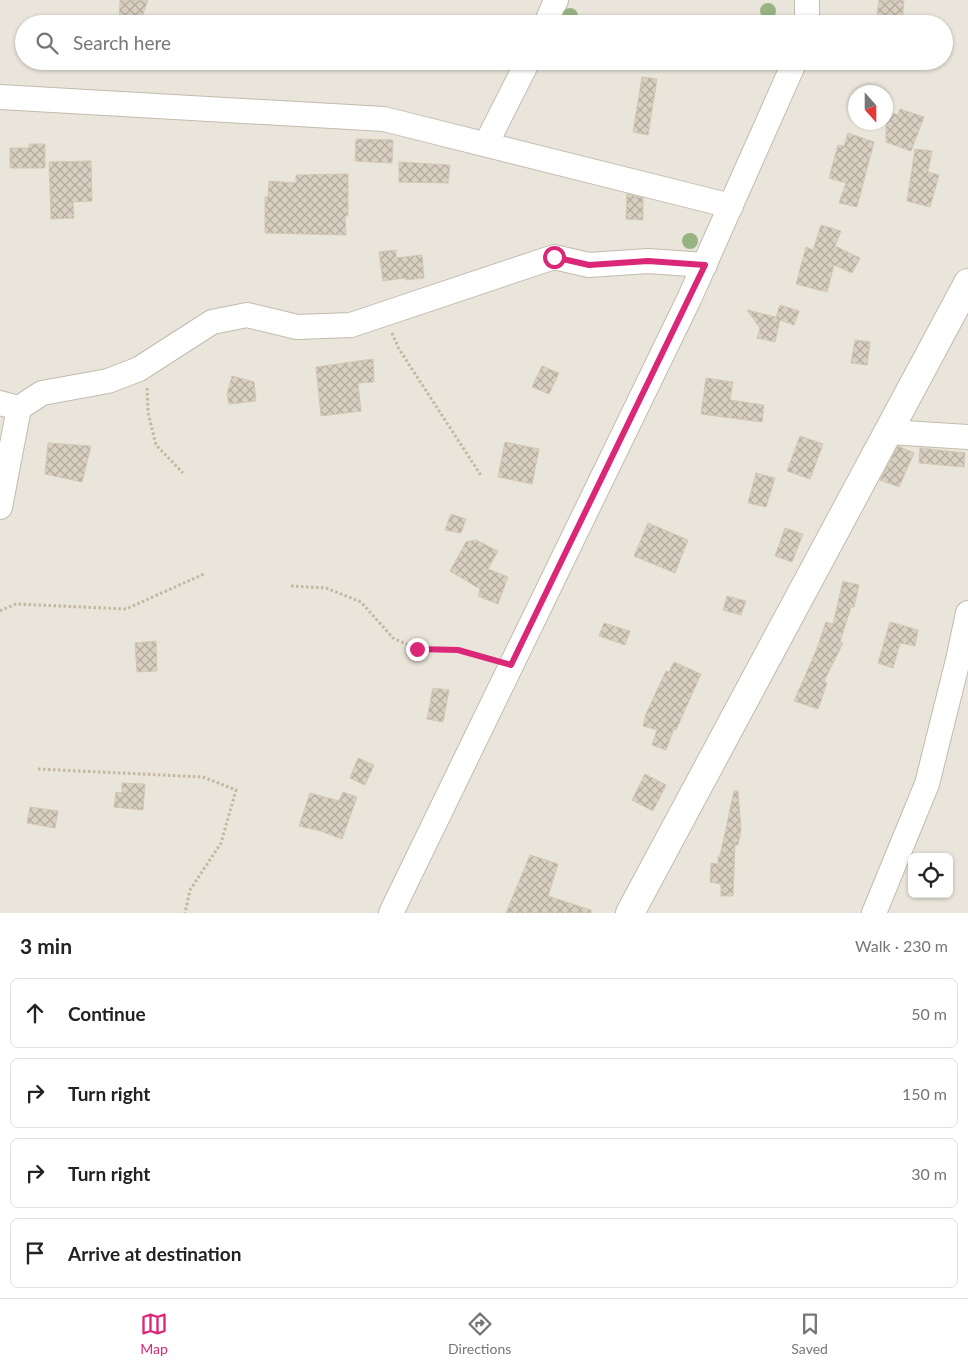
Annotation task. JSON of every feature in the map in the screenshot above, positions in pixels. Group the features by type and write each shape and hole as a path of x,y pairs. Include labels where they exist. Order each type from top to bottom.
{"street":[{"path":"550,15 556,0"},
{"path":"807,0 807,15"},
{"path":"486,144 523,70"},
{"path":"391,913 705,265 791,70"},
{"path":"0,97 384,119 731,206"},
{"path":"0,506 9,406 42,393 108,380 139,369 212,322 247,315 297,327 350,325 554,257 589,265 648,261 705,265"},
{"path":"630,913 968,283"},
{"path":"889,432 968,437"},
{"path":"874,913 926,784 968,613"}],"path":[{"path":"384,314 399,349 482,476"},
{"path":"146,365 148,412 156,446 182,473"},
{"path":"0,612 16,604 126,608 204,574"},
{"path":"291,586 326,588 361,602 393,638 417,649 458,650 511,665"},
{"path":"38,769 203,777 236,790 222,843 190,890 185,913"}],"shaded area":[{"path":"0,0 968,0 968,913 0,913"}],"building":[{"path":"120,0 148,0 143,15 119,15"},
{"path":"879,0 904,0 903,15 877,15"},
{"path":"642,77 657,79 648,135 633,132"},
{"path":"900,109 924,117 911,151 886,142 886,130 893,130 893,113 898,115"},
{"path":"848,133 874,142 857,207 839,203 846,183 829,178 838,145 844,146"},
{"path":"356,139 393,140 392,163 355,161"},
{"path":"29,144 45,144 45,168 10,168 10,148 29,148"},
{"path":"915,149 932,151 928,172 939,175 930,207 907,201"},
{"path":"91,161 92,201 73,202 74,218 51,219 49,162"},
{"path":"399,162 450,165 448,183 399,182"},
{"path":"348,174 348,216 345,216 346,235 265,233 265,197 268,197 269,181 296,183 296,175"},
{"path":"627,194 643,198 643,220 626,219"},
{"path":"821,225 841,231 835,246 860,258 852,273 834,265 827,292 796,284 806,247 813,250"},
{"path":"396,250 396,258 422,255 424,278 383,281 379,252"},
{"path":"780,305 799,311 794,325 780,320 775,342 757,338 760,328 747,310 776,317"},
{"path":"855,340 870,342 867,365 851,363"},
{"path":"373,359 374,382 358,383 361,411 321,416 316,367"},
{"path":"542,366 559,373 549,394 532,387"},
{"path":"232,376 254,382 256,401 229,404 227,394"},
{"path":"706,378 733,382 730,400 764,405 762,422 701,414"},
{"path":"800,436 823,444 810,479 787,471"},
{"path":"505,442 539,449 532,484 498,477"},
{"path":"48,443 91,446 82,482 45,474"},
{"path":"898,446 914,453 899,487 880,480"},
{"path":"920,448 965,453 964,467 919,463"},
{"path":"756,473 775,478 766,507 748,503"},
{"path":"451,514 466,519 461,533 445,530"},
{"path":"648,523 688,540 675,573 634,556"},
{"path":"785,528 803,534 792,562 775,556"},
{"path":"476,540 498,551 488,569 508,577 498,604 478,596 480,589 450,571 466,542"},
{"path":"843,581 859,585 854,607 851,607 840,642 843,643 824,681 827,683 818,709 794,701 816,651 826,622 833,624"},
{"path":"727,596 746,601 741,615 723,610"},
{"path":"890,622 918,630 915,646 900,643 893,668 878,663"},
{"path":"604,623 630,631 625,645 599,636"},
{"path":"156,641 157,671 137,672 135,643"},
{"path":"674,662 701,674 676,730 674,729 666,750 652,745 657,730 643,726 646,714 666,671 669,672"},
{"path":"433,688 449,690 443,722 427,719"},
{"path":"358,758 374,765 365,785 350,778"},
{"path":"645,774 666,785 653,811 632,800"},
{"path":"122,783 145,784 143,810 114,807 116,792 122,793"},
{"path":"734,791 738,791 741,830 738,845 735,845 733,896 721,896 721,884 710,882 711,863 718,864 718,856 720,856"},
{"path":"343,792 357,797 342,839 321,831 299,826 310,793 339,801"},
{"path":"30,807 58,811 55,828 27,823"},
{"path":"530,855 558,864 548,896 591,910 591,913 506,913"}],"route":[{"path":"417,649 458,650 511,665 705,265 648,261 589,265 554,257"}]}
